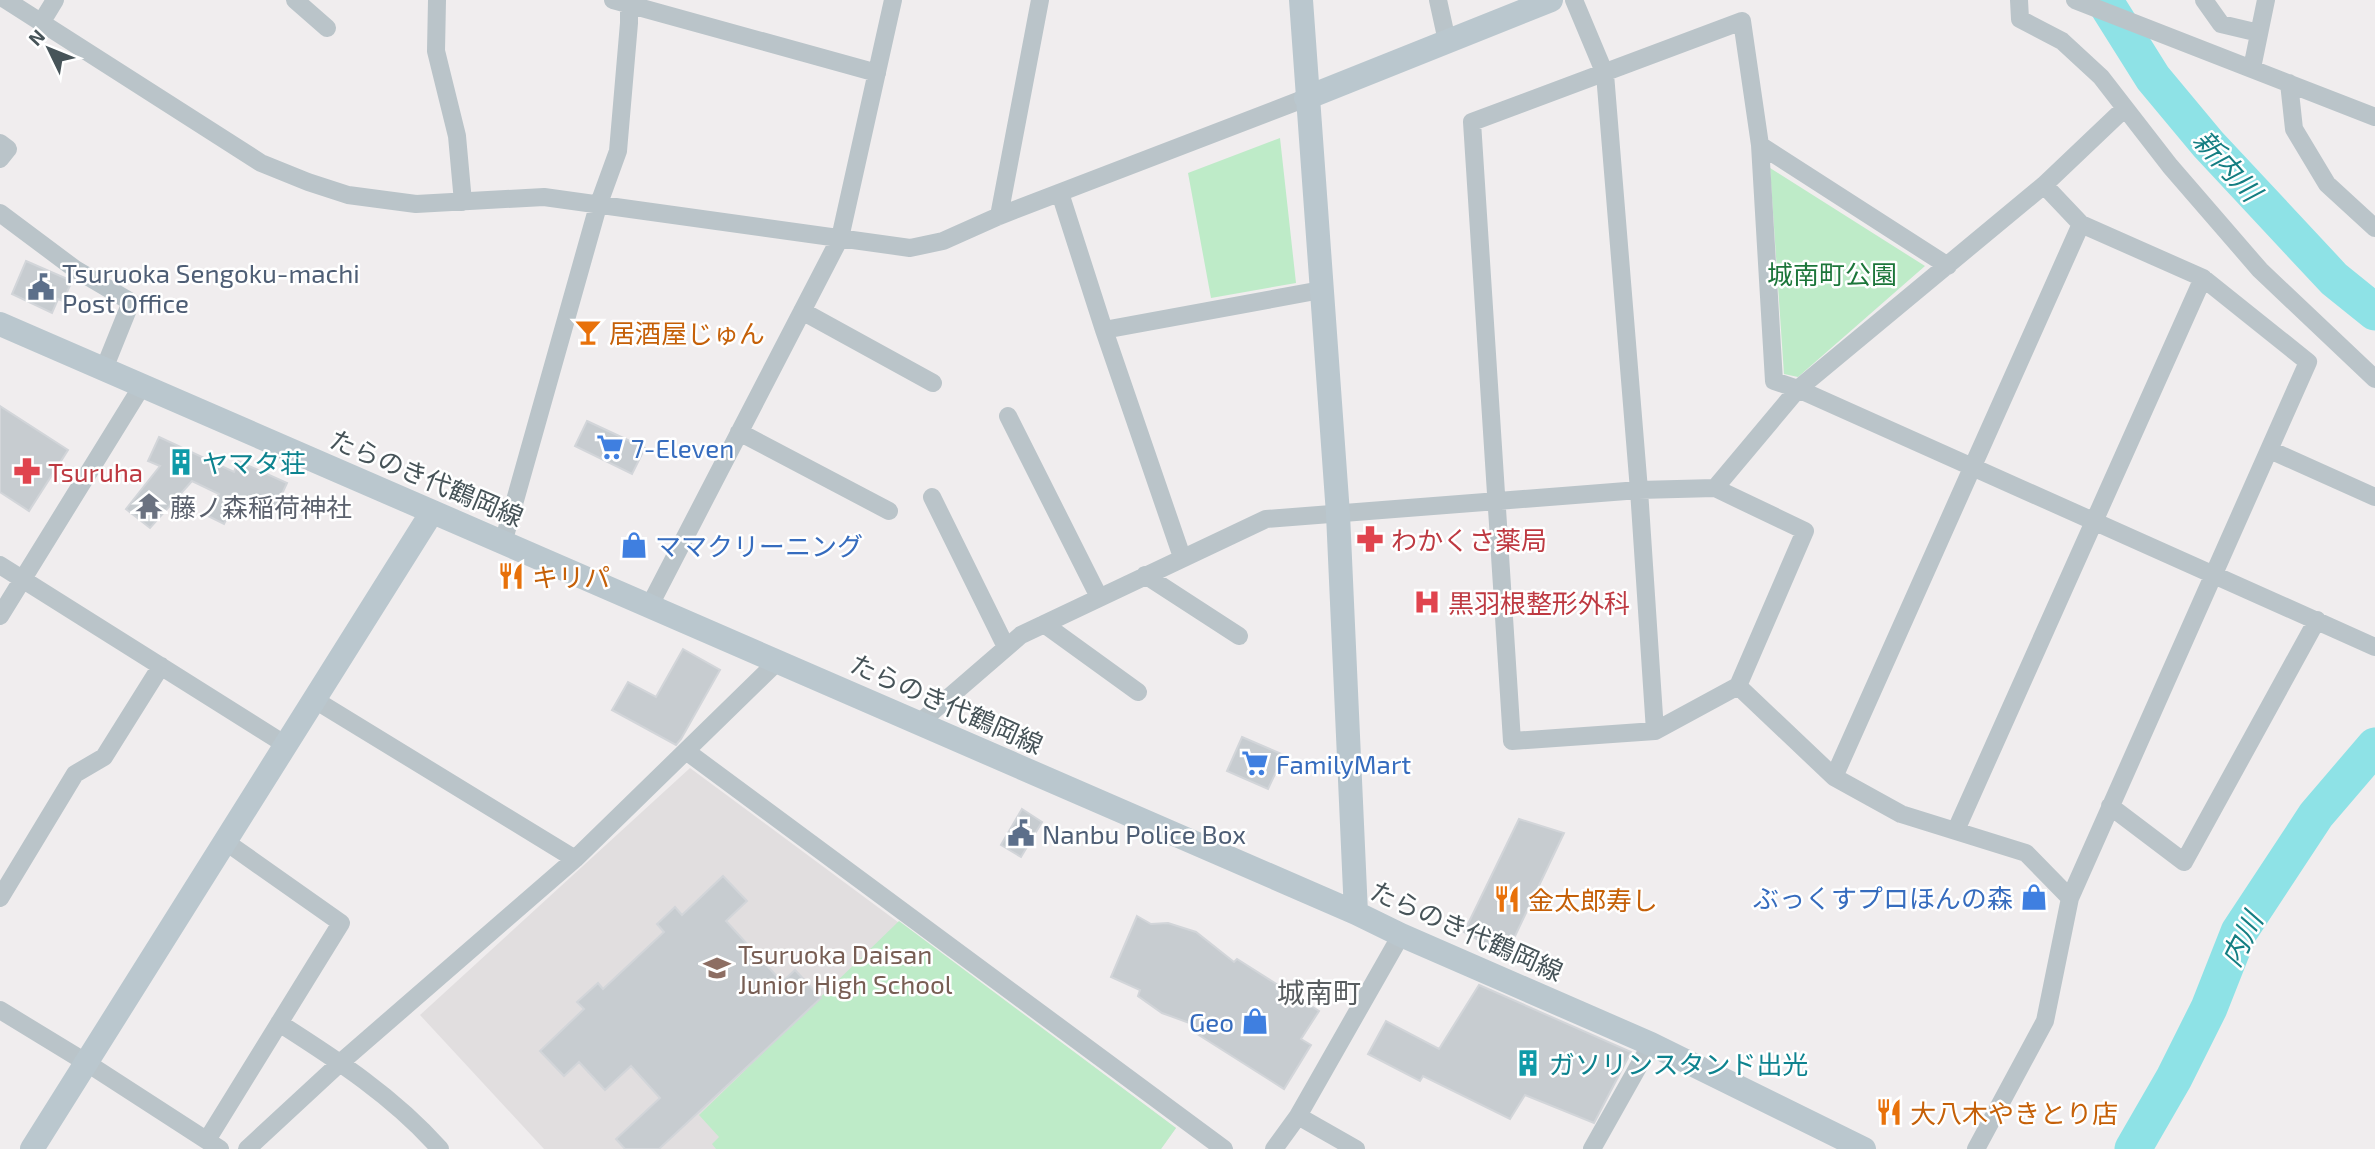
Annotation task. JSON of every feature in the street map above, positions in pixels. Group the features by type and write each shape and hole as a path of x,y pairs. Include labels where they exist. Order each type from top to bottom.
{"main road":[{"path":"1301,0 1338,514 1356,913"},
{"path":"1306,98 1551,0"},
{"name":"たらのき代鶴岡線","path":"0,324 1356,913 1650,1044 1864,1149"},
{"path":"32,1149 432,512"}],"street":[{"path":"6,0 252,157 273,168 348,195 416,204 544,197 910,248 943,240 1306,98"},
{"path":"41,23 55,0"},
{"path":"295,0 327,28"},
{"path":"438,0 436,51 457,136 463,202"},
{"path":"650,606 840,238 893,0"},
{"path":"999,216 1040,0"},
{"path":"1438,0 1447,41"},
{"path":"1574,0 1605,74 1639,490 1655,731"},
{"path":"2019,0 2020,19 2062,41 2101,77 2170,166 2260,271 2375,379"},
{"path":"2075,0 2375,117"},
{"path":"2204,0 2221,24 2259,33"},
{"path":"2252,68 2266,0"},
{"path":"623,1 877,74"},
{"path":"503,542 598,206 618,151 629,23 623,1"},
{"path":"918,724 1021,635 1266,519 1497,502 1639,490 1715,488 1805,531 1738,686 1655,731 1512,741 1497,502 1472,122 1742,21 1760,145 1774,382 1798,389 2375,647"},
{"path":"2289,83 2294,129 2327,184 2375,228"},
{"path":"1715,488 1798,389 2044,185 2125,108"},
{"path":"0,143 8,149 0,159"},
{"path":"1760,145 1948,266"},
{"path":"1976,1149 2045,1021 2070,898 2308,362 2203,278 2081,224 2044,185"},
{"path":"1060,193 1182,557"},
{"path":"0,214 75,270 131,302 104,369"},
{"path":"1834,777 2081,224"},
{"path":"1956,830 2203,278"},
{"path":"1104,330 1321,290"},
{"path":"802,311 933,383"},
{"path":"0,616 142,386"},
{"path":"1008,416 1099,597"},
{"path":"739,432 889,511"},
{"path":"2270,450 2375,497"},
{"path":"932,497 1006,647"},
{"path":"0,565 286,745"},
{"path":"1145,575 1239,636"},
{"path":"2109,806 2184,862 2317,620"},
{"path":"1044,624 1138,692"},
{"path":"247,1149 340,1063 575,859 778,661"},
{"path":"0,898 75,775 104,757 162,666"},
{"path":"1738,686 1834,777 1900,814 2026,853 2070,898"},
{"path":"315,700 575,859"},
{"path":"686,751 1224,1149"},
{"path":"0,1010 214,1145 279,1023 341,923 226,842"},
{"path":"1274,1149 1298,1116 1401,935"},
{"path":"279,1023 373,1086 440,1149"},
{"path":"1592,1149 1650,1044"},
{"path":"1298,1116 1356,1149"}],"shaded area":[{"name":"Tsuruoka Daisan Junior High School","path":"690,768 1176,1128 1161,1149 544,1149 420,1015"}],"green space":[{"path":"1280,138 1296,283 1211,298 1188,173"},
{"name":"城南町公園","path":"1770,168 1925,266 1798,377 1784,374"},
{"path":"899,921 1176,1128 1161,1149 716,1149 712,1144 719,1137 699,1115"}],"building":[{"path":"26,261 72,281 63,301 58,299 52,313 12,294"},
{"name":"Tsuruha","path":"0,406 68,450 29,511 0,492"},
{"name":"7-Eleven","path":"587,421 645,448 632,474 575,446"},
{"path":"159,437 234,472 238,461 287,483 272,516 236,500 224,524 208,516 219,494 192,481 150,528 126,509 160,466 148,461"},
{"path":"683,649 720,670 676,745 612,710 628,682 656,697"},
{"name":"FamilyMart","path":"1242,737 1284,755 1268,789 1227,771"},
{"name":"Nanbu Police Box","path":"1022,809 1042,822 1021,857 1001,845"},
{"name":"金太郎寿し","path":"1519,819 1564,833 1506,955 1464,932"},
{"path":"723,876 747,901 726,921 782,982 795,970 821,998 659,1149 625,1149 616,1139 660,1098 631,1066 605,1090 579,1062 564,1076 540,1051 584,1009 577,1002 598,983 603,989 664,932 657,924 675,907 682,915"},
{"path":"1137,916 1151,924 1168,923 1196,932 1234,962 1237,959 1319,1011 1301,1039 1311,1045 1284,1089 1191,1030 1195,1025 1162,1013 1138,996 1140,990 1111,977"},
{"name":"ガソリンスタンド出光","path":"1479,985 1631,1052 1594,1123 1525,1095 1510,1119 1423,1076 1420,1081 1368,1054 1386,1021 1439,1049"}],"waterway":[{"name":"新内川","path":"2104,0 2153,78 2208,144 2334,279 2375,312"},
{"name":"内川","path":"2133,1149 2174,1078 2209,1008 2239,932 2316,815 2375,746"}],"place":[{"name":"Tsuruoka Sengoku-machi Post Office","path":"41,287"},
{"name":"居酒屋じゅん","path":"588,332"},
{"name":"7-Eleven","path":"610,447"},
{"name":"ヤマタ荘","path":"181,462"},
{"name":"Tsuruha","path":"27,471"},
{"name":"藤ノ森稲荷神社","path":"149,506"},
{"name":"わかくさ薬局","path":"1370,539"},
{"name":"ママクリーニング","path":"634,545"},
{"name":"キリパ","path":"511,576"},
{"name":"黒羽根整形外科","path":"1427,602"},
{"name":"FamilyMart","path":"1255,763"},
{"name":"Nanbu Police Box","path":"1021,833"},
{"name":"ぶっくすプロほんの森","path":"2034,897"},
{"name":"金太郎寿し","path":"1507,899"},
{"name":"Tsuruoka Daisan Junior High School","path":"717,968"},
{"name":"Geo","path":"1255,1021"},
{"name":"ガソリンスタンド出光","path":"1528,1063"},
{"name":"大八木やきとり店","path":"1889,1112"}],"district":[{"name":"城南町","path":"1319,992"}]}
